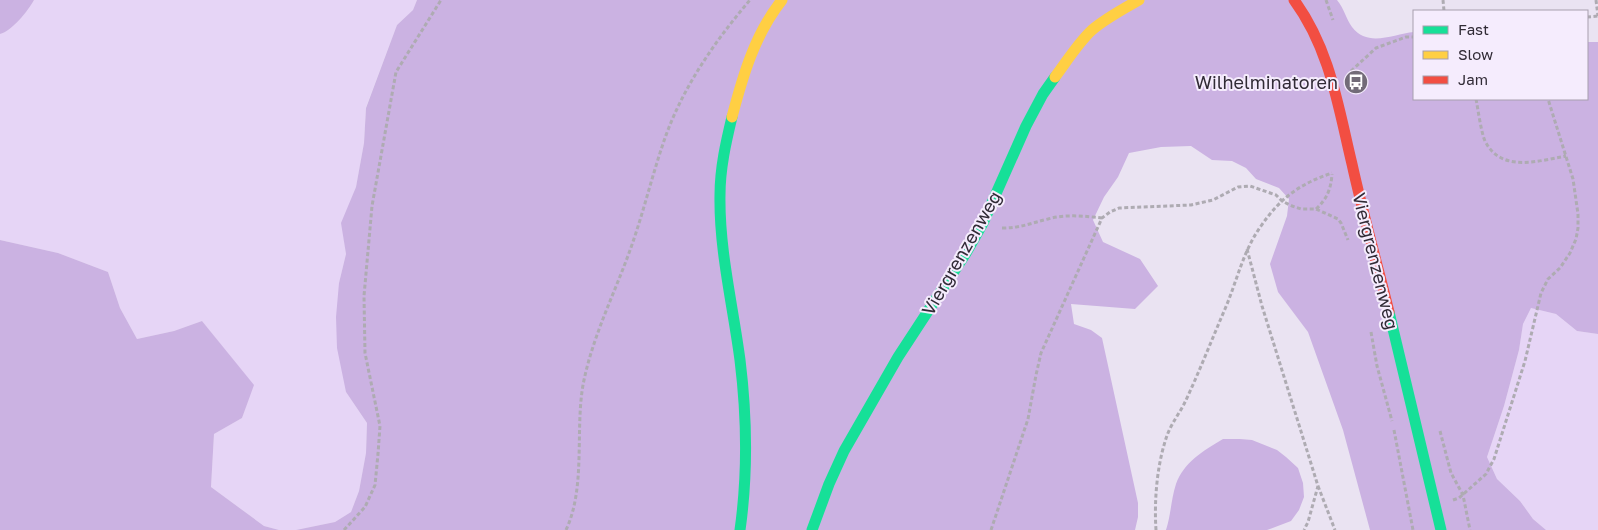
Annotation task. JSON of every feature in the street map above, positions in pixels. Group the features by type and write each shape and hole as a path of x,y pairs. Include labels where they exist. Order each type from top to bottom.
{"street":[{"path":"740,530 747,462 746,420 721,218 721,172 730,125 751,52 769,16 782,0"},
{"name":"Viergrenzenweg","path":"812,530 829,484 844,451 898,357 966,253 983,222 1026,126 1043,94 1090,31 1139,0"},
{"name":"Viergrenzenweg","path":"1294,0 1312,25 1326,64 1376,259 1441,530"}],"path":[{"path":"344,530 365,507 375,485 380,426 365,353 364,296 372,206 396,72 441,0"},
{"path":"566,530 575,502 583,386 591,349 630,251 666,136 688,87 712,48 750,0"},
{"path":"1596,0 1598,16"},
{"path":"1349,73 1376,48 1406,37 1413,37"},
{"path":"1476,100 1485,140 1496,154 1509,162 1528,163 1566,156"},
{"path":"1470,530 1463,495 1486,474 1494,458 1525,361 1541,293 1548,279 1560,268 1570,253 1576,239 1578,228 1577,201 1573,179 1548,100"},
{"path":"1156,530 1154,506 1161,461 1168,433 1186,402 1247,248 1261,226 1282,200 1308,182 1332,173 1331,186 1325,200 1316,209"},
{"path":"991,530 1028,419 1041,353 1102,218 1119,208 1203,203 1213,200 1233,189 1250,186 1268,191 1292,206 1301,209 1316,209 1338,219 1342,223 1349,242"},
{"path":"996,228 1021,227 1049,218 1064,216 1102,218"},
{"path":"1247,248 1262,306 1318,486 1335,530"},
{"path":"1371,327 1372,345 1393,425 1413,530"},
{"path":"1304,530 1318,486"}],"shaded area":[{"path":"0,0 34,0 24,15 10,29 0,34"},
{"path":"34,0 417,0 413,10 397,25 366,107 364,143 356,187 342,223 346,254 339,283 346,392 367,423 366,453 359,491 351,512 335,522 296,530 279,530 264,526 211,487 214,434 242,418 253,385 202,321 174,331 137,339 120,308 108,272 58,253 0,240 0,34 10,29 24,15"},
{"path":"417,0 1337,0 1352,27 1365,37 1381,38 1413,32 1413,100 1588,100 1588,42 1598,42 1598,334 1577,331 1556,314 1531,308 1523,324 1519,350 1504,406 1487,457 1497,479 1520,501 1533,519 1546,530 1370,530 1343,430 1308,332 1278,292 1270,264 1287,216 1289,199 1279,188 1256,179 1246,168 1232,161 1212,160 1191,146 1161,147 1129,153 1118,177 1104,197 1093,220 1103,242 1140,259 1158,286 1135,309 1071,304 1074,324 1091,330 1102,338 1138,503 1138,517 1135,530 296,530 335,522 351,512 359,491 366,453 367,423 346,392 337,348 336,317 339,283 346,254 341,223 356,187 364,143 366,108 397,25 413,10"},
{"path":"0,240 58,253 108,272 120,308 137,339 174,331 202,321 254,385 242,418 214,434 211,487 264,526 279,530 0,530"},
{"path":"1531,308 1556,314 1577,331 1598,334 1598,530 1546,530 1533,519 1520,501 1497,479 1487,457 1504,406 1519,350 1523,324"},
{"path":"1223,439 1252,440 1277,450 1298,468 1303,483 1304,497 1299,510 1291,521 1267,530 1166,530 1174,490 1179,476 1189,463"}],"traffic: fast":[{"path":"812,530 829,484 844,451 898,357 966,253 983,223 1026,126 1043,94 1055,77"},
{"path":"732,117 721,175 720,216 724,257 740,360 744,403 746,445 743,509 740,530"},
{"path":"1389,312 1441,530"}],"traffic: slow":[{"path":"732,117 757,41 782,0"},
{"path":"1055,77 1077,46 1092,30 1139,0"}],"traffic: jam":[{"path":"1294,0 1316,38 1331,79 1389,312"}],"place":[{"name":"Wilhelminatoren","path":"1356,82"}]}
